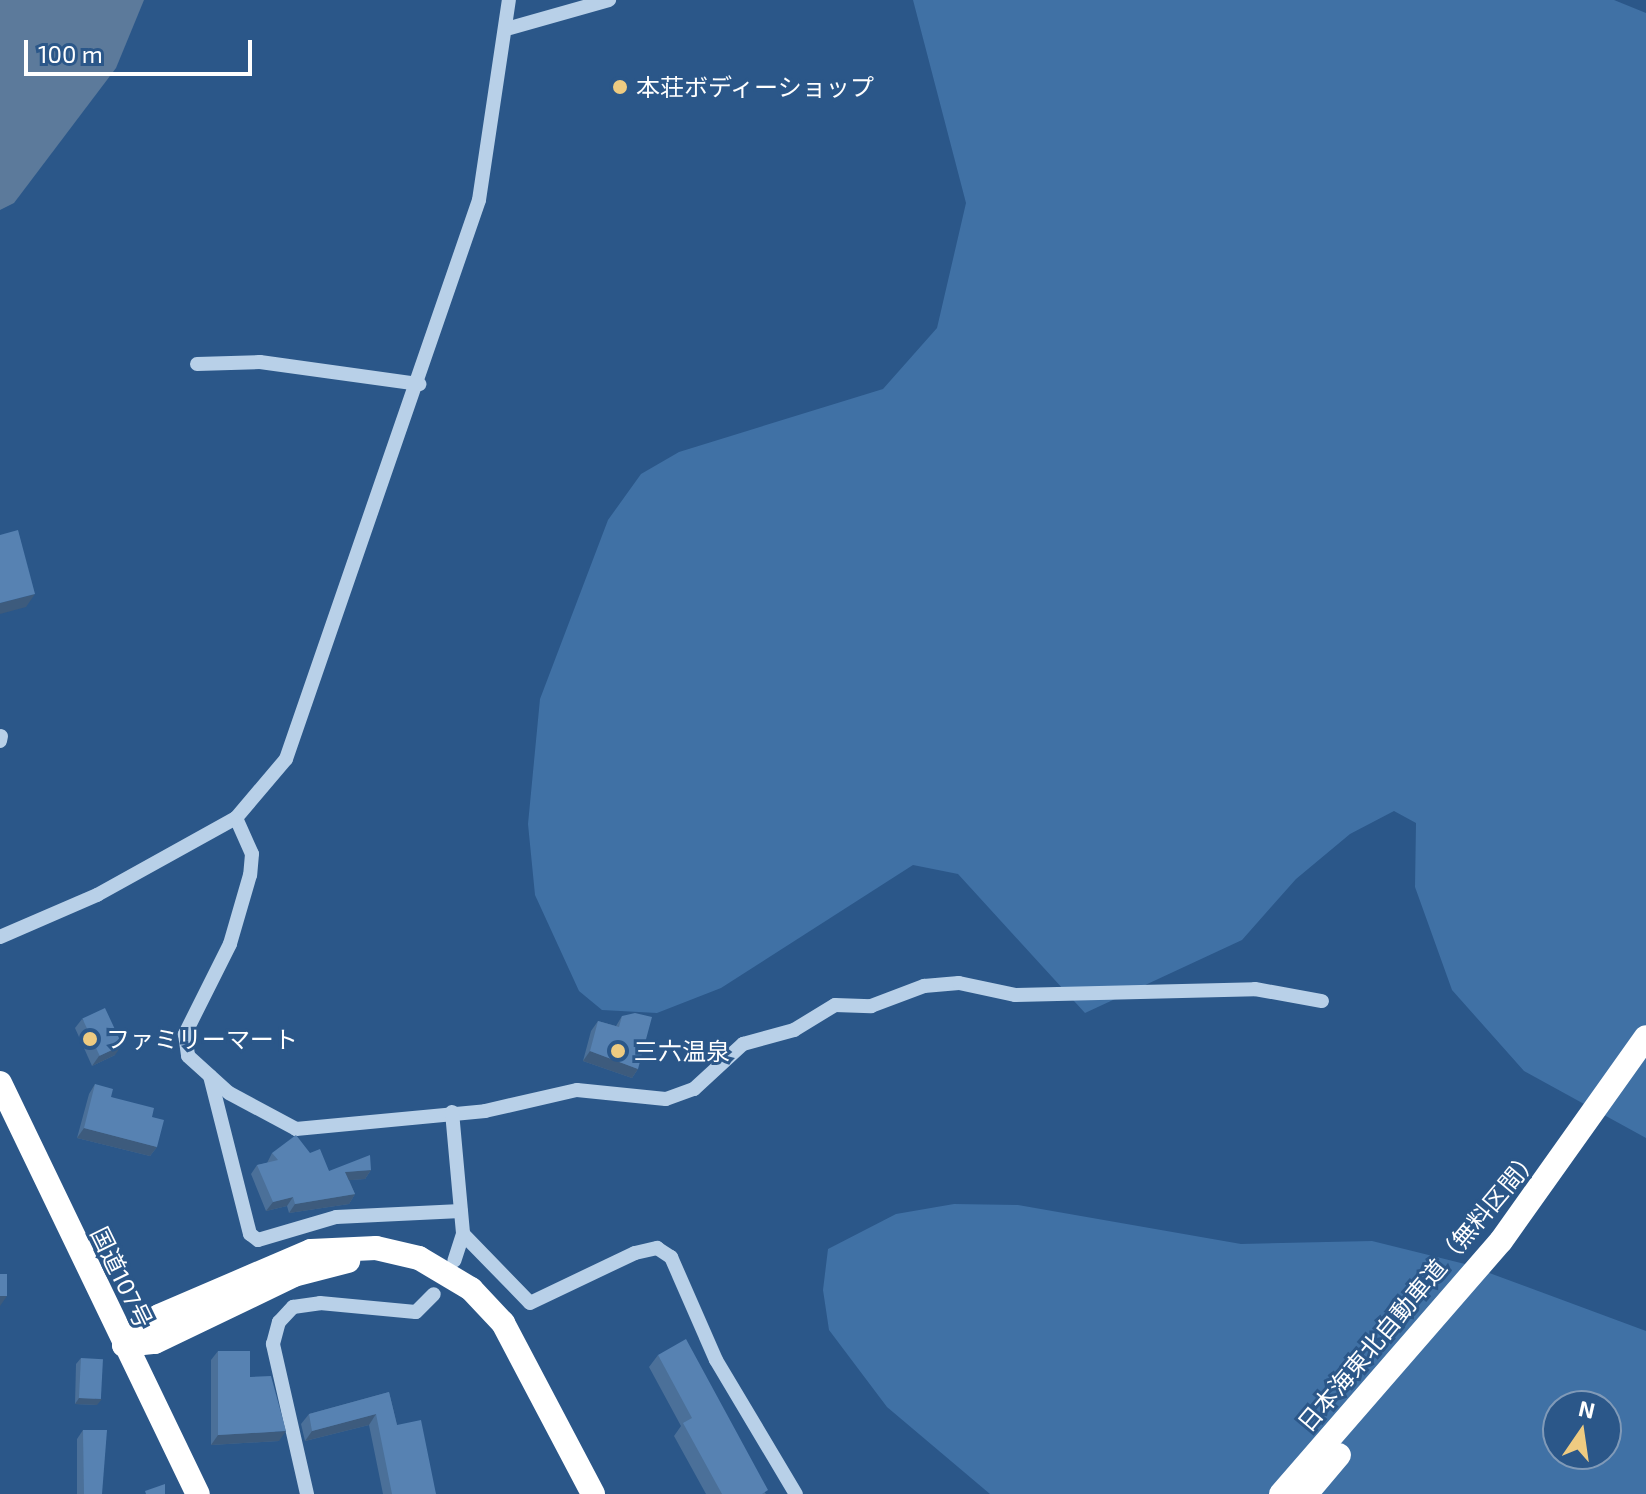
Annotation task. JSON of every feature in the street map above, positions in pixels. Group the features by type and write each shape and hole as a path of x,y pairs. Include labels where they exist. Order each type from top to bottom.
{"highway":[{"name":"日本海東北自動車道（無料区間）","path":"1592,1126 1646,1037"},
{"name":"日本海東北自動車道（無料区間）","path":"1281,1494 1389,1384 1505,1244 1646,1055"},
{"name":"国道107号","path":"0,1083 198,1494"},
{"path":"124,1345 159,1316 311,1251 376,1248 419,1258 471,1289 503,1323 593,1494"},
{"path":"124,1345 155,1342 326,1264 355,1260 414,1270 459,1297 485,1324 574,1494"},
{"path":"1264,1494 1389,1384"},
{"path":"1293,1494 1389,1384"},
{"path":"1306,1494 1389,1384"}],"street":[{"path":"0,937 97,895 236,818 286,759 419,384 479,200 510,28 509,0"},
{"path":"510,28 609,0"},
{"path":"197,364 260,362 419,384"},
{"path":"236,818 252,854 250,875 218,973 185,1034 188,1056 210,1076 296,1129 452,1112 577,1090 666,1099 694,1089 743,1044 794,1030 835,1005 871,1006 924,986 959,983 1015,995 1255,989 1322,1001"},
{"path":"210,1076 250,1234 258,1240 336,1217 461,1211"},
{"path":"452,1112 463,1234 454,1261"},
{"path":"463,1234 530,1303 635,1253 657,1248 671,1257 716,1360 796,1494"},
{"path":"307,1494 273,1344 279,1322 293,1307 320,1303 416,1312 434,1294"}],"shaded area":[{"path":"0,0 144,0 116,68 14,203 0,210"},
{"path":"913,0 1614,0 1646,13 1646,1138 1524,1071 1452,990 1415,887 1416,823 1394,811 1350,834 1296,879 1242,940 1085,1013 958,874 913,865 721,988 657,1013 602,1010 579,991 535,895 528,824 540,699 608,520 641,474 679,452 883,389 937,328 966,203"},
{"path":"954,1204 1018,1205 1241,1244 1372,1241 1465,1264 1646,1331 1646,1494 990,1494 887,1407 829,1330 823,1290 828,1249 896,1214"}],"building":[{"path":"18,530 35,594 0,603 0,535"},
{"path":"105,1008 122,1045 100,1056 82,1019"},
{"path":"635,1013 652,1017 638,1069 590,1051 598,1021 619,1027 622,1016"},
{"path":"95,1084 113,1089 111,1097 154,1108 152,1117 164,1120 157,1147 84,1128"},
{"path":"296,1135 310,1153 320,1149 329,1171 370,1155 371,1170 345,1172 355,1194 295,1204 293,1197 273,1202 257,1165 278,1160 272,1153"},
{"path":"0,1274 7,1274 7,1296 0,1296"},
{"path":"686,1339 768,1490 762,1494 722,1494 683,1423 692,1418 658,1355"},
{"path":"218,1351 250,1351 250,1377 271,1376 286,1431 218,1435"},
{"path":"81,1358 103,1359 101,1399 79,1398"},
{"path":"389,1392 397,1425 421,1420 436,1494 392,1494 376,1414 312,1431 309,1414"},
{"path":"83,1430 107,1430 102,1494 84,1494"},
{"path":"165,1484 165,1494 146,1494 145,1491"}],"place":[{"name":"本荘ボディーショップ","path":"620,87"},
{"name":"ファミリーマート","path":"90,1039"},
{"name":"三六温泉","path":"618,1051"}]}
